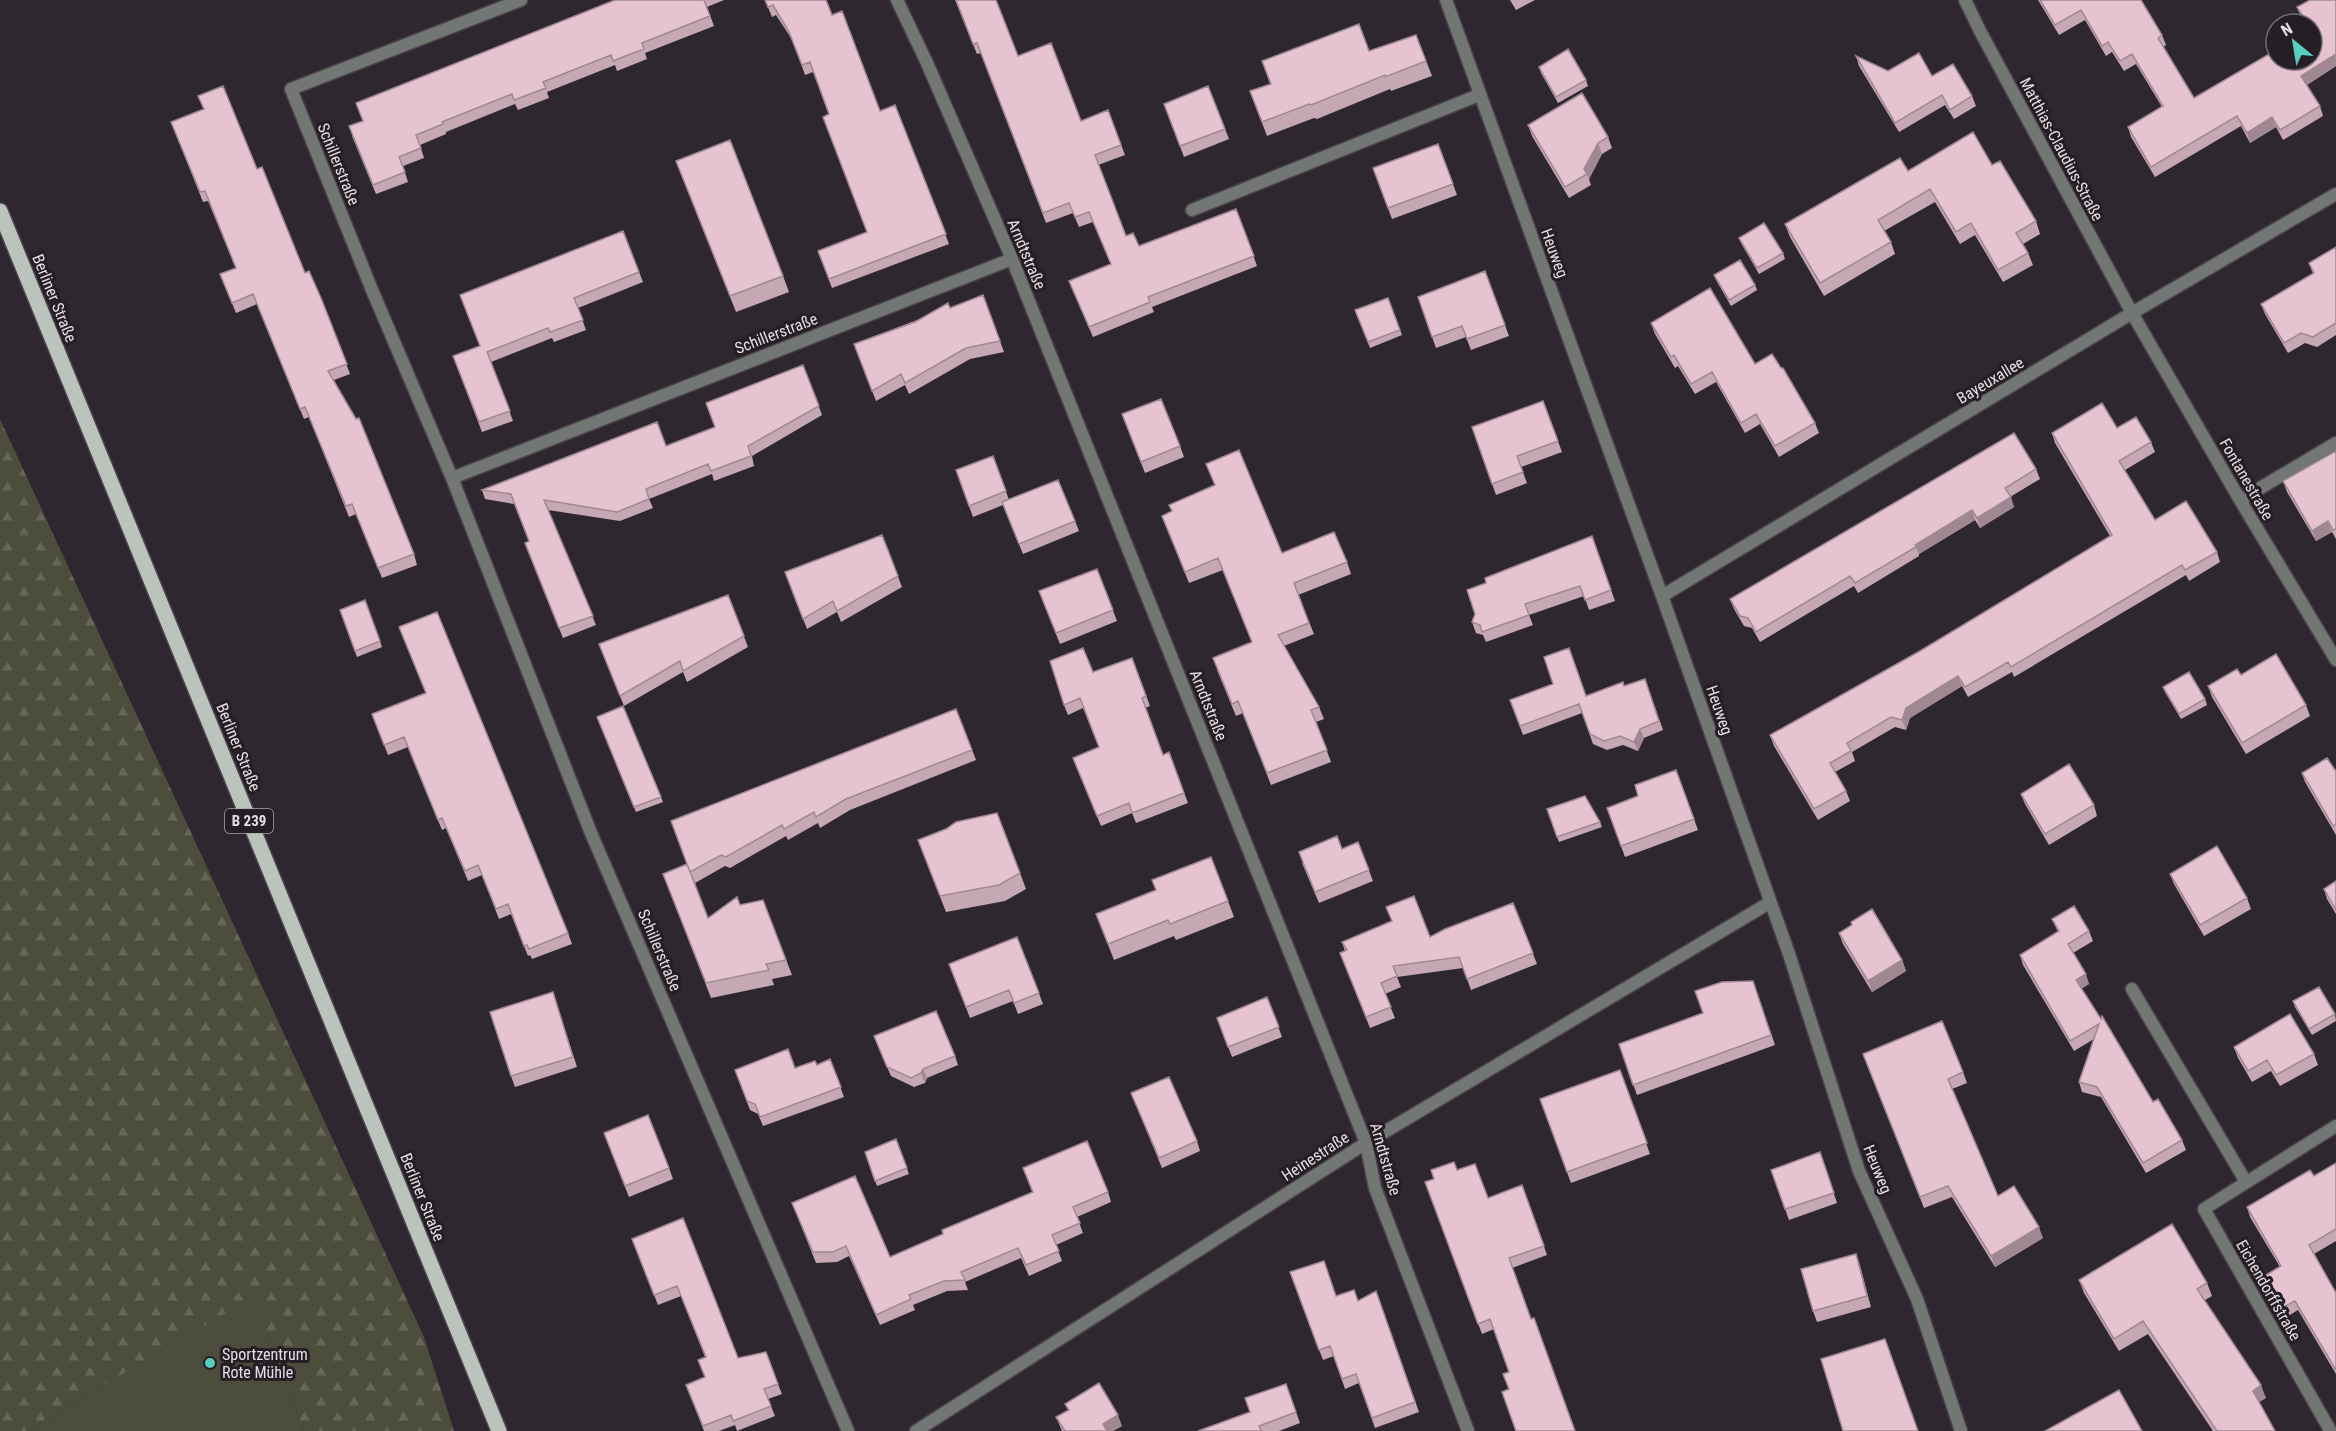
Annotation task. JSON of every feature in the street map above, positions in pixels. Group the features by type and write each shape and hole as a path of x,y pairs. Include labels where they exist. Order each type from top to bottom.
{"main road":[{"name":"Berliner Straße","path":"0,211 499,1431"}],"street":[{"name":"Schillerstraße","path":"521,0 291,89 372,290 452,478 591,832 848,1431"},
{"name":"Arndtstraße","path":"897,0 927,63 1012,259 1366,1143 1375,1188 1468,1431"},
{"name":"Heuweg","path":"1446,0 1662,596 1788,954 1859,1171 1917,1299 1961,1431"},
{"name":"Matthias-Claudius-Straße","path":"1965,0 2132,313"},
{"path":"1192,210 1479,95"},
{"name":"Bayeuxallee","path":"1662,596 2132,313 2336,194"},
{"name":"Schillerstraße","path":"452,478 1012,259"},
{"name":"Fontanestraße","path":"2132,313 2336,660"},
{"path":"2240,500 2336,443"},
{"name":"Heinestraße","path":"916,1431 1366,1143 1769,903"},
{"path":"2132,989 2246,1182"},
{"name":"Eichendorffstraße","path":"2330,1430 2205,1209 2336,1126"}],"green space":[{"path":"0,419 424,1337 454,1431 304,1431 254,1296 27,1431 0,1431"},
{"name":"Sportzentrum Rote Mühle","path":"254,1295 304,1431 27,1431"}],"building":[{"path":"615,0 704,0 710,16 642,43 644,49 613,61 611,55 543,82 546,88 514,100 512,94 416,135 421,148 399,157 405,172 373,185 349,126 363,121 356,103"},
{"path":"765,0 826,0 832,15 842,11 880,111 895,105 946,234 829,279 818,251 867,232 823,117 829,114 810,62 802,65 789,32 773,5 768,7"},
{"path":"956,0 996,0 1018,56 1051,43 1081,121 1108,110 1121,145 1095,155 1126,236 1133,233 1139,246 1236,209 1254,256 1148,297 1150,302 1089,327 1069,281 1111,264 1089,212 1075,217 1069,203 1043,213 977,43 973,44"},
{"path":"2040,0 2141,0 2162,35 2158,38 2194,98 2264,57 2264,72 2307,72 2301,76 2320,106 2280,130 2272,117 2247,133 2237,116 2151,167 2128,127 2163,106 2132,54 2120,61 2108,42 2102,46 2081,10 2055,25"},
{"path":"2310,0 2336,0 2336,54 2324,62 2324,12 2300,12 2297,7"},
{"path":"1359,24 1369,51 1416,35 1426,61 1262,122 1250,91 1271,84 1262,61"},
{"path":"1568,49 1586,80 1556,97 1539,67"},
{"path":"1919,53 1932,76 1953,64 1972,96 1950,110 1942,95 1895,123 1856,56 1888,71"},
{"path":"223,86 257,169 262,167 305,273 309,271 321,298 347,364 328,371 356,419 359,418 414,554 378,568 352,504 346,506 305,407 300,409 253,294 232,303 220,274 236,268 205,191 200,192 171,122 204,109 198,96"},
{"path":"1208,86 1225,129 1180,146 1164,104"},
{"path":"1582,93 1608,137 1598,143 1584,169 1587,174 1565,187 1528,125"},
{"path":"1973,132 1992,165 2000,161 2036,221 2016,233 2028,253 1998,270 1971,223 1956,232 1930,189 1878,220 1891,242 1820,283 1785,224 1900,158 1908,171"},
{"path":"730,140 783,276 730,296 676,161"},
{"path":"1438,144 1453,184 1388,208 1373,168"},
{"path":"1764,223 1783,253 1757,268 1739,238"},
{"path":"623,231 639,272 574,298 583,320 550,332 548,328 487,352 510,411 479,422 453,356 480,346 460,295"},
{"path":"2336,247 2336,323 2313,337 2301,333 2284,343 2261,304 2314,273 2309,263"},
{"path":"1740,260 1755,285 1729,300 1714,275"},
{"path":"1485,271 1505,325 1467,339 1462,326 1432,337 1418,297"},
{"path":"1710,288 1755,364 1772,354 1783,368 1815,423 1775,446 1756,414 1741,423 1712,372 1691,384 1674,355 1671,357 1651,323"},
{"path":"983,295 1000,341 966,348 905,383 901,374 872,391 854,344 915,322 948,303 950,308"},
{"path":"1388,298 1400,330 1368,342 1355,310"},
{"path":"803,365 819,406 748,446 751,456 711,471 708,464 646,489 649,499 617,512 544,500 593,616 559,628 525,543 529,541 511,494 482,490 657,422 666,446 715,427 706,403"},
{"path":"1161,399 1180,446 1141,462 1122,414"},
{"path":"1543,401 1558,441 1517,456 1523,472 1492,484 1472,427"},
{"path":"2102,403 2117,428 2136,417 2151,442 2119,461 2155,520 2186,501 2217,552 2185,570 2182,565 2011,667 2008,662 1965,687 1958,676 1906,708 1902,720 1891,717 1847,743 1851,751 1830,763 1846,791 1814,809 1770,735 1920,651 2112,535 2052,433"},
{"path":"2014,433 2036,469 2005,488 2011,497 1977,518 1972,510 1855,583 1850,576 1756,632 1748,618 1740,616 1730,599"},
{"path":"1239,450 1282,553 1334,532 1347,562 1294,583 1309,623 1278,635 1319,707 1311,710 1327,750 1267,773 1238,701 1232,704 1213,658 1252,642 1218,558 1185,572 1162,516 1172,511 1169,505 1215,485 1206,464"},
{"path":"2336,451 2336,529 2333,530 2328,521 2312,531 2283,481"},
{"path":"993,456 1006,491 969,506 956,470"},
{"path":"1058,480 1075,521 1019,544 1002,502"},
{"path":"882,535 898,576 837,611 833,601 803,619 785,572"},
{"path":"1592,536 1611,590 1585,600 1580,586 1525,604 1529,615 1482,632 1480,625 1472,622 1475,614 1467,590 1486,583 1485,578"},
{"path":"1097,569 1113,610 1056,633 1039,591"},
{"path":"728,595 744,636 683,671 680,661 620,696 599,644"},
{"path":"365,600 380,641 355,651 340,610"},
{"path":"437,612 568,933 529,949 527,945 524,946 508,904 496,909 478,865 465,871 442,818 438,820 404,737 384,745 372,714 426,693 399,627"},
{"path":"1083,648 1093,672 1132,658 1146,696 1142,698 1163,755 1169,752 1184,793 1132,813 1129,803 1097,816 1073,758 1099,747 1080,698 1064,705 1050,661"},
{"path":"1569,648 1586,696 1623,682 1624,686 1645,679 1659,721 1640,729 1634,742 1620,736 1604,741 1590,734 1579,704 1520,726 1510,700 1553,684 1544,657"},
{"path":"2276,654 2306,705 2242,743 2208,686 2237,669 2241,675"},
{"path":"2189,672 2205,699 2179,714 2163,687"},
{"path":"623,706 661,797 634,807 597,717"},
{"path":"956,709 972,750 846,799 816,817 814,812 784,829 782,825 726,857 721,855 690,872 671,821"},
{"path":"2327,758 2336,770 2336,824 2333,826 2302,773"},
{"path":"2069,764 2094,805 2045,834 2021,794"},
{"path":"1676,770 1694,819 1621,846 1607,808 1638,796 1635,785"},
{"path":"1585,796 1600,822 1557,837 1547,809"},
{"path":"997,813 1020,873 999,885 940,896 918,840 946,829 956,822"},
{"path":"1337,836 1342,849 1358,842 1369,870 1315,892 1299,852"},
{"path":"2217,846 2247,898 2200,925 2170,874"},
{"path":"1211,857 1228,901 1170,924 1168,920 1108,944 1096,914 1156,890 1152,880"},
{"path":"687,864 708,918 737,897 740,905 763,900 786,960 766,964 769,970 706,983 663,874"},
{"path":"2336,881 2336,910 2324,889"},
{"path":"1414,896 1430,937 1513,903 1533,953 1467,979 1459,957 1393,966 1397,976 1381,983 1391,1007 1366,1017 1340,953 1347,950 1342,942 1392,921 1386,907"},
{"path":"2074,906 2089,931 2068,944 2086,974 2076,980 2101,1019 2102,1016 2153,1102 2158,1099 2182,1140 2143,1163 2097,1087 2079,1082 2099,1024 2070,1041 2020,955 2059,931 2052,919"},
{"path":"1872,909 1902,960 1868,981 1839,933 1852,925 1851,922"},
{"path":"1017,937 1039,993 1014,1003 1009,990 966,1007 949,964"},
{"path":"1753,981 1771,1035 1633,1085 1619,1044 1703,1013 1695,991 1722,982"},
{"path":"2319,987 2335,1014 2309,1029 2293,1001"},
{"path":"553,992 573,1057 511,1076 490,1012"},
{"path":"1267,997 1279,1027 1228,1047 1217,1018"},
{"path":"936,1011 955,1056 923,1069 921,1073 911,1078 887,1067 874,1036"},
{"path":"2290,1014 2314,1054 2276,1075 2267,1060 2248,1071 2234,1047"},
{"path":"1942,1021 1963,1072 1948,1079 1998,1196 2014,1186 2039,1227 1991,1256 1948,1186 1920,1197 1863,1054"},
{"path":"788,1049 795,1068 815,1061 817,1065 830,1059 841,1087 760,1117 755,1104 747,1101 735,1070"},
{"path":"1620,1070 1647,1143 1567,1172 1540,1099"},
{"path":"1169,1077 1197,1141 1159,1158 1131,1093"},
{"path":"648,1115 669,1168 625,1186 604,1133"},
{"path":"896,1139 907,1168 875,1181 865,1152"},
{"path":"1087,1141 1108,1192 1073,1207 1080,1223 1052,1235 1059,1251 1026,1265 1018,1248 961,1272 965,1280 944,1281 909,1295 911,1299 876,1315 846,1246 833,1252 813,1252 792,1203 855,1176 890,1257 943,1234 942,1230 1033,1192 1023,1168"},
{"path":"1820,1152 1834,1193 1785,1209 1771,1170"},
{"path":"1454,1162 1457,1170 1475,1164 1488,1198 1522,1185 1544,1246 1509,1258 1531,1319 1534,1318 1575,1431 1516,1431 1502,1392 1509,1389 1503,1374 1509,1372 1490,1319 1478,1324 1425,1182 1434,1179 1431,1170"},
{"path":"2336,1163 2336,1229 2309,1245 2336,1293 2336,1370 2295,1301 2279,1309 2261,1278 2281,1266 2247,1207 2310,1170 2314,1176"},
{"path":"683,1218 738,1358 766,1352 778,1384 764,1389 771,1406 733,1421 731,1415 703,1426 686,1385 705,1377 698,1360 706,1357 677,1286 654,1295 632,1239"},
{"path":"2172,1224 2207,1283 2197,1289 2261,1385 2253,1391 2275,1431 2217,1431 2143,1321 2114,1339 2079,1280"},
{"path":"1856,1254 1867,1296 1813,1311 1801,1269"},
{"path":"1324,1261 1336,1296 1354,1290 1358,1301 1376,1291 1415,1402 1372,1418 1356,1374 1342,1379 1330,1346 1319,1350 1290,1272"},
{"path":"1885,1339 1918,1431 1843,1431 1821,1359"},
{"path":"1099,1383 1118,1415 1103,1424 1107,1431 1065,1431 1056,1417 1069,1410 1065,1404"},
{"path":"1286,1384 1296,1412 1259,1426 1261,1431 1198,1431 1250,1412 1245,1398"},
{"path":"2119,1390 2142,1431 2045,1431"}],"place":[{"name":"Sportzentrum Rote Mühle","path":"210,1363"}]}
